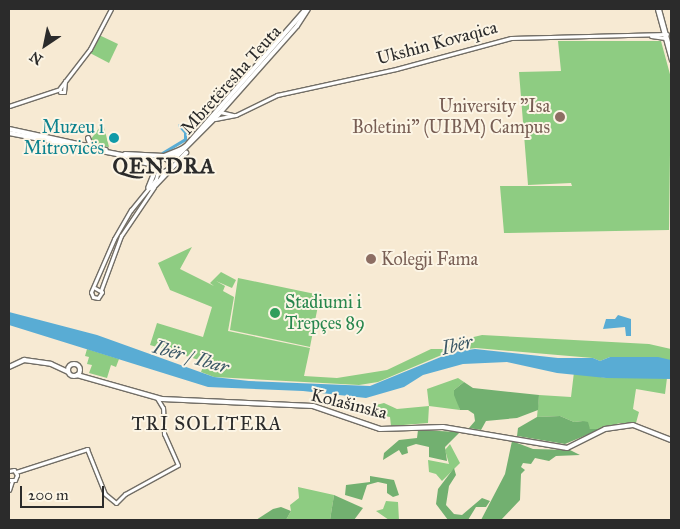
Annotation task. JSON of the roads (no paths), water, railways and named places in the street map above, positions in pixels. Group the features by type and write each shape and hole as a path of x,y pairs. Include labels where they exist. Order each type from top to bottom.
{"main road":[{"name":"Mbretëresha Teuta","path":"164,172 169,164 190,147 215,119 219,111 228,104 308,9"},
{"name":"Mbretëresha Teuta","path":"166,160 177,155 219,111 308,9"},
{"path":"9,131 126,155 151,162 157,169 164,172"},
{"path":"9,131 126,155 166,160 169,164"},
{"path":"88,138 93,147"},
{"path":"126,155 164,156 175,152 192,139"},
{"path":"150,189 190,147"},
{"path":"126,155 154,169 155,177 150,189"},
{"path":"180,159 183,166"},
{"path":"157,169 158,160"},
{"path":"9,367 24,360 60,367 71,365"},
{"path":"68,372 71,365"},
{"name":"Kolašinska","path":"71,365 77,365 85,375"},
{"name":"Kolašinska","path":"60,367 77,375 85,375 156,398 313,406 374,428 442,427 546,446 573,447 605,429 638,426 671,440"},
{"path":"77,375 80,370"}],"street":[{"path":"9,106 61,90 65,80 90,49 111,9"},
{"path":"658,9 671,60"},
{"path":"665,36 671,53"},
{"name":"Ukshin Kovaqica","path":"215,119 241,113 283,93 396,69 511,38 665,36"},
{"path":"228,104 229,114"},
{"name":"Ukshin Kovaqica","path":"219,111 229,114 241,113"},
{"path":"157,169 156,179 150,189 121,236 101,290 101,296 95,298 91,293 95,288 117,234 150,189 164,172"},
{"path":"95,288 101,290"},
{"path":"11,480 29,470 87,449 105,494 116,503 125,494 178,465 164,434 163,408 156,398"},
{"path":"163,408 170,400"},
{"path":"9,471 29,470"},
{"path":"9,490 11,480 16,472"}],"water":[{"path":"9,312 97,335 214,377 249,381 370,386 453,352 475,349 558,358 593,358 600,361 610,357 658,357 671,360 671,379 606,378 557,373 507,362 463,364 423,375 404,387 366,398 303,391 208,387 9,325"},
{"path":"618,315 631,319 631,336 626,336 625,327 603,329 606,319 615,319"}],"waterway":[{"path":"162,153 185,139 185,132 179,125"}],"place":[{"name":"University \"Isa Boletini\" (UIBM) Campus","path":"560,117"},
{"name":"Muzeu i Mitrovicës","path":"114,138"},
{"name":"Kolegji Fama","path":"371,259"},
{"name":"Stadiumi i Trepçes 89","path":"275,313"}],"district":[{"name":"QENDRA","path":"164,166"},
{"name":"TRI SOLITERA","path":"207,424"}],"water label":[{"name":"Ibër","path":"457,345"},
{"name":"Ibër / Ibar","path":"191,357"}]}
